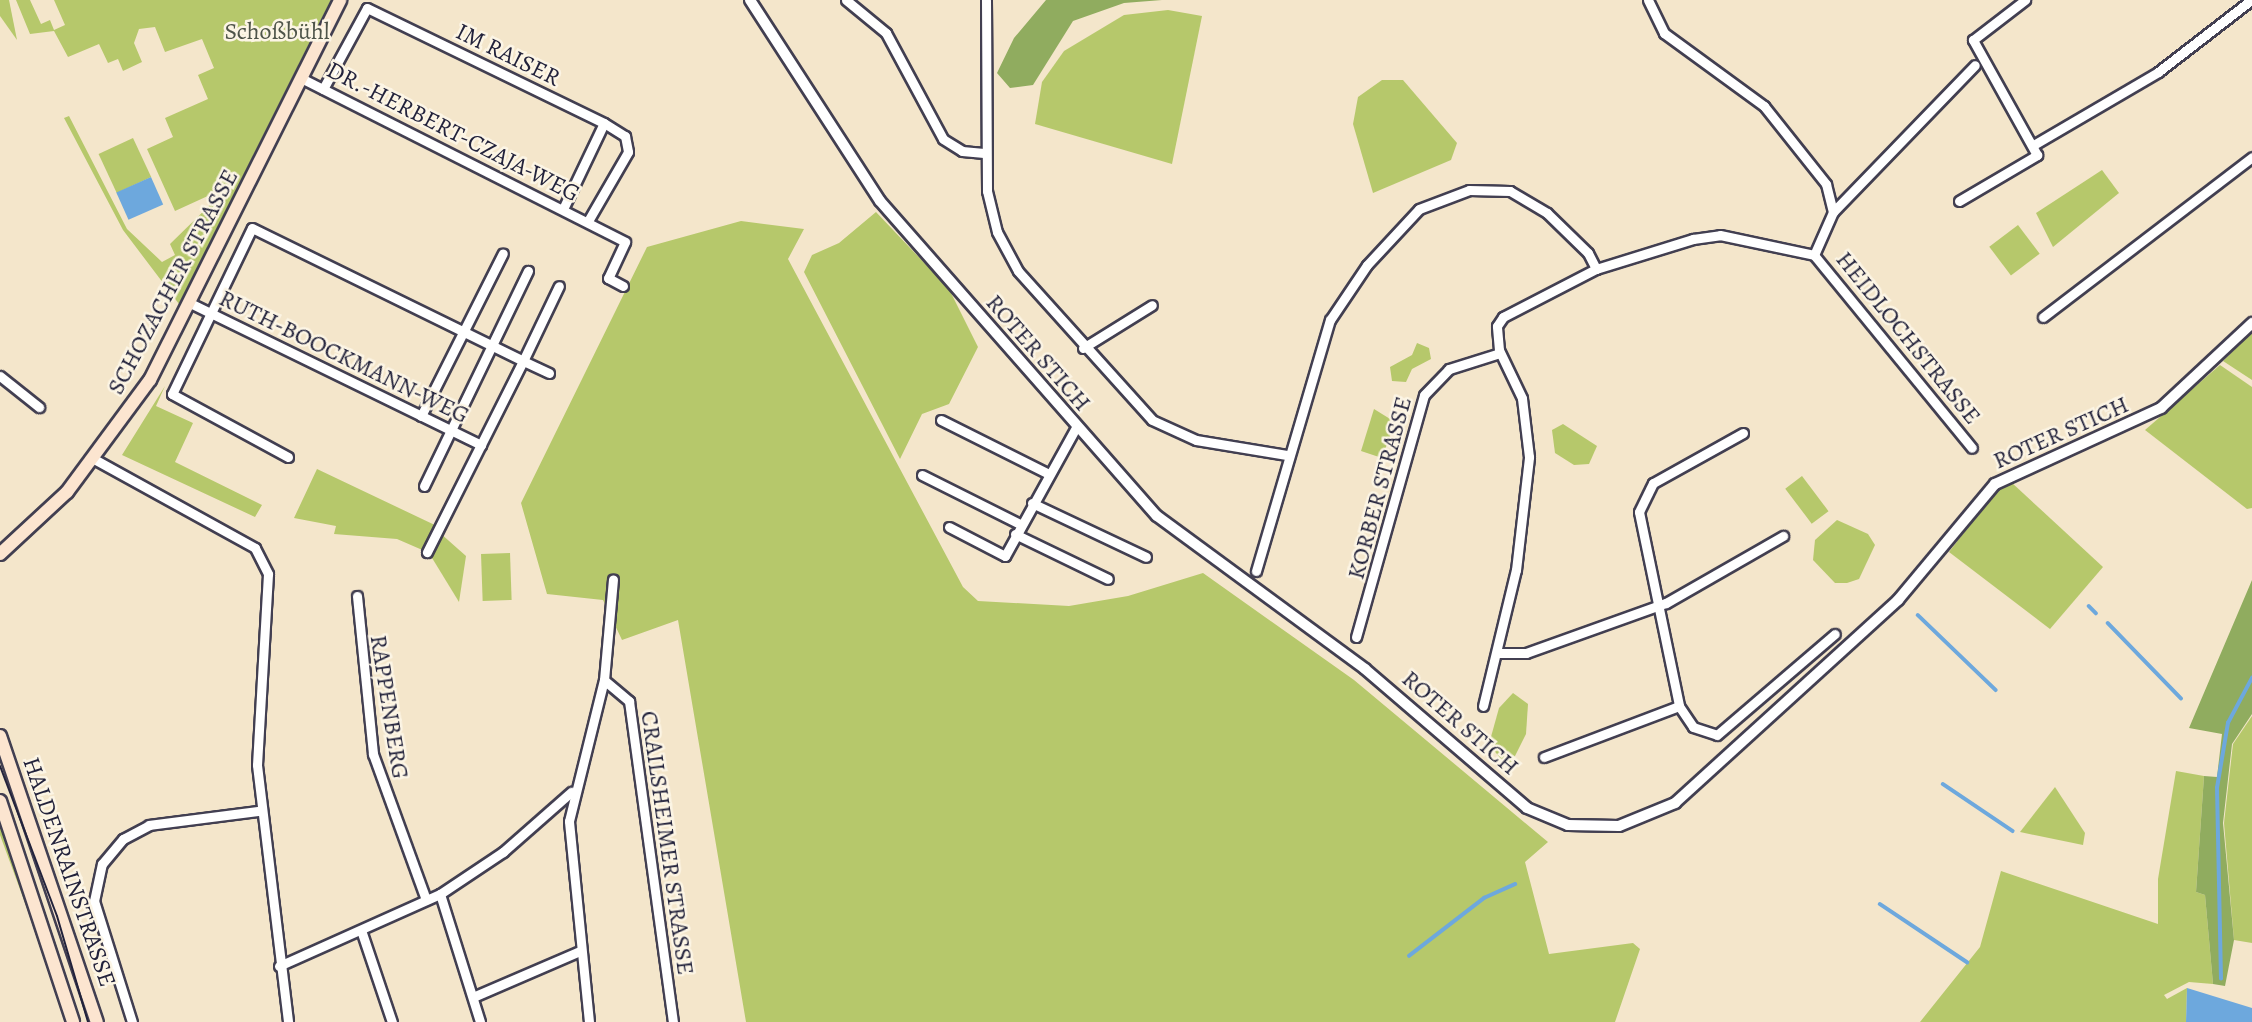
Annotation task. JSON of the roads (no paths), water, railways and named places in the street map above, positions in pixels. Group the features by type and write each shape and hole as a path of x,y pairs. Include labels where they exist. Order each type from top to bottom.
{"main road":[{"name":"SCHOZACHER STRASSE","path":"0,554 94,459 144,389 190,303 341,0"},
{"name":"HALDENRAINSTRASSE","path":"0,736 97,1022"},
{"name":"HALDENRAINSTRASSE","path":"0,801 73,1022"}],"street":[{"name":"ROTER STICH","path":"750,0 880,201 1075,429 1192,547 1366,669 1527,808 1568,825 1599,828 1675,803 1799,696 1898,600 1995,484 2158,410 2252,323"},
{"path":"846,0 886,33 943,139 962,151 984,153"},
{"path":"986,0 984,153 990,205 1007,253 1083,348 1161,427 1196,440 1287,455"},
{"path":"1648,0 1664,33 1779,121 1826,184 1833,212"},
{"path":"1959,201 2037,155 2035,144 1973,40 2025,0"},
{"path":"2035,144 2158,72 2252,0"},
{"name":"IM RAISER","path":"323,89 368,8 604,123 625,136 628,152 588,221"},
{"path":"1833,212 1975,65"},
{"name":"DR.-HERBERT-CZAJA-WEG","path":"300,78 588,221 625,243 608,278 623,286"},
{"path":"562,209 604,123"},
{"path":"2043,317 2252,157"},
{"path":"1256,571 1287,455 1330,320 1367,265 1419,209 1469,190 1510,191 1547,213 1588,253 1596,269"},
{"name":"HEIDLOCHSTRASSE","path":"1833,212 1814,255 1972,448"},
{"path":"288,457 176,400 174,386 252,228 463,334 549,373"},
{"path":"1483,706 1498,653 1529,457 1522,398 1500,353 1499,321 1596,269 1720,235 1814,255"},
{"path":"421,416 503,253"},
{"path":"424,486 528,271"},
{"path":"427,552 559,286"},
{"name":"RUTH-BOOCKMANN-WEG","path":"190,303 481,445"},
{"path":"1083,348 1152,305"},
{"name":"KORBER STRASSE","path":"1356,637 1424,395 1449,369 1500,353"},
{"path":"0,376 39,407"},
{"path":"941,419 1047,473"},
{"path":"949,527 1005,556 1047,473 1075,429"},
{"path":"1743,433 1653,483 1643,496 1641,536 1679,706 1692,727 1717,735 1835,634"},
{"path":"94,459 261,556 271,589 259,704 259,811 288,1022"},
{"path":"922,475 1020,524"},
{"path":"1032,503 1146,557"},
{"path":"1016,534 1108,579"},
{"path":"1498,653 1526,653 1657,605 1783,536"},
{"path":"589,1022 579,951 571,792 604,680 613,579"},
{"name":"RAPPENBERG","path":"357,596 373,754 426,900"},
{"name":"CRAILSHEIMER STRASSE","path":"604,680 629,701 673,1022"},
{"path":"1544,757 1679,706"},
{"path":"279,966 362,933 440,894 503,852 571,792"},
{"path":"132,1022 94,901 102,864 123,839 149,825 259,811"},
{"path":"440,894 480,1022"},
{"path":"362,933 392,1022"},
{"path":"473,997 579,951"}],"water":[{"path":"151,177 163,204 128,220 116,192"},
{"path":"2187,988 2252,1008 2252,1022 2186,1022"}],"waterway":[{"path":"2089,606 2096,613"},
{"path":"1918,615 1996,690"},
{"path":"2108,623 2181,698"},
{"path":"2221,979 2217,788 2228,723 2252,678"},
{"path":"1943,784 2013,831"},
{"path":"1409,956 1484,898 1515,884"},
{"path":"1880,904 1967,962"}],"tram line":[{"path":"0,766 57,916 88,1022"}],"park label":[{"name":"Schoßbühl","path":"277,32"}]}
